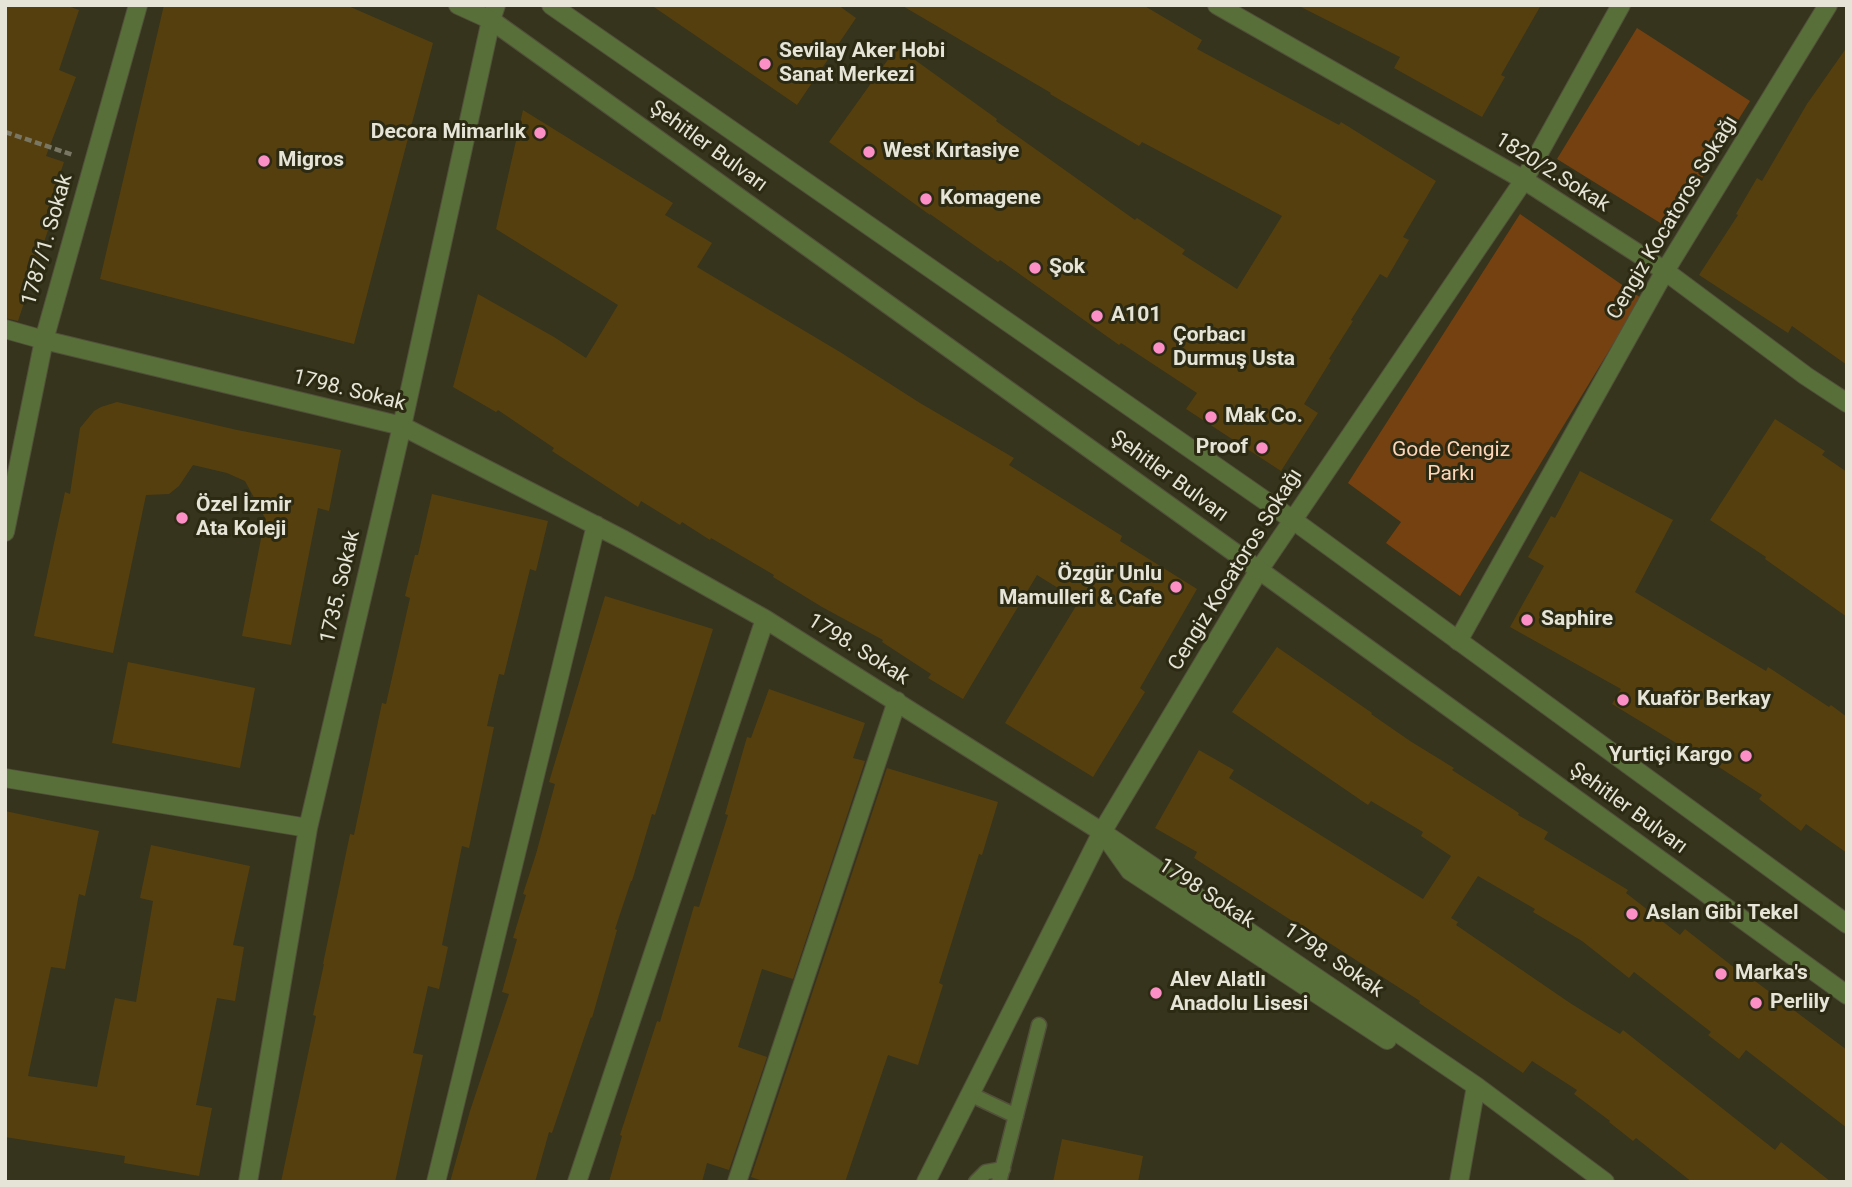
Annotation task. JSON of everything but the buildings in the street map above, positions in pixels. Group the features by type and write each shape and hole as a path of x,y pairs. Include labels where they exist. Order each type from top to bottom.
{"street":[{"name":"1787/1. Sokak","path":"5,532 44,340 138,5"},
{"name":"Şehitler Bulvarı","path":"458,5 493,13 1847,995"},
{"name":"Şehitler Bulvarı","path":"551,5 1293,520 1847,923"},
{"name":"1820/2.Sokak","path":"1217,5 1524,180 1665,271 1806,376 1847,403"},
{"name":"Cengiz Kocatoros Sokağı","path":"926,1182 1102,832 1259,570 1524,180 1621,5"},
{"name":"Cengiz Kocatoros Sokağı","path":"1458,640 1665,271 1828,5"},
{"name":"1735. Sokak","path":"248,1182 308,828 402,426 493,13"},
{"name":"1798. Sokak","path":"5,329 402,426 596,525 765,619 1102,832 1476,1086 1605,1182"},
{"path":"436,1182 596,525"},
{"path":"577,1182 765,619"},
{"path":"737,1182 897,701"},
{"path":"5,778 308,828"},
{"path":"1459,1182 1476,1086"}],"lane":[{"path":"976,1182 986,1172 1001,1175 1039,1025"},
{"path":"970,1094 1016,1116"}],"path":[{"path":"5,132 93,162"}],"green space":[{"path":"1637,28 1750,101 1670,229 1557,159"},
{"name":"Gode Cengiz Parkı","path":"1520,214 1641,298 1460,596 1386,543 1401,522 1348,483"}],"place":[{"name":"Sevilay Aker Hobi Sanat Merkezi","path":"765,64"},
{"name":"Decora Mimarlık","path":"540,133"},
{"name":"West Kırtasiye","path":"869,152"},
{"name":"Migros","path":"264,161"},
{"name":"Komagene","path":"926,199"},
{"name":"Şok","path":"1035,268"},
{"name":"A101","path":"1097,316"},
{"name":"Çorbacı Durmuş Usta","path":"1159,348"},
{"name":"Mak Co.","path":"1211,417"},
{"name":"Proof","path":"1262,448"},
{"name":"Özel İzmir Ata Koleji","path":"182,518"},
{"name":"Özgür Unlu Mamulleri & Cafe","path":"1176,587"},
{"name":"Saphire","path":"1527,620"},
{"name":"Kuaför Berkay","path":"1623,700"},
{"name":"Yurtiçi Kargo","path":"1746,756"},
{"name":"Aslan Gibi Tekel","path":"1632,914"},
{"name":"Marka's","path":"1721,974"},
{"name":"Alev Alatlı Anadolu Lisesi","path":"1156,993"},
{"name":"Perlily","path":"1756,1003"}]}
